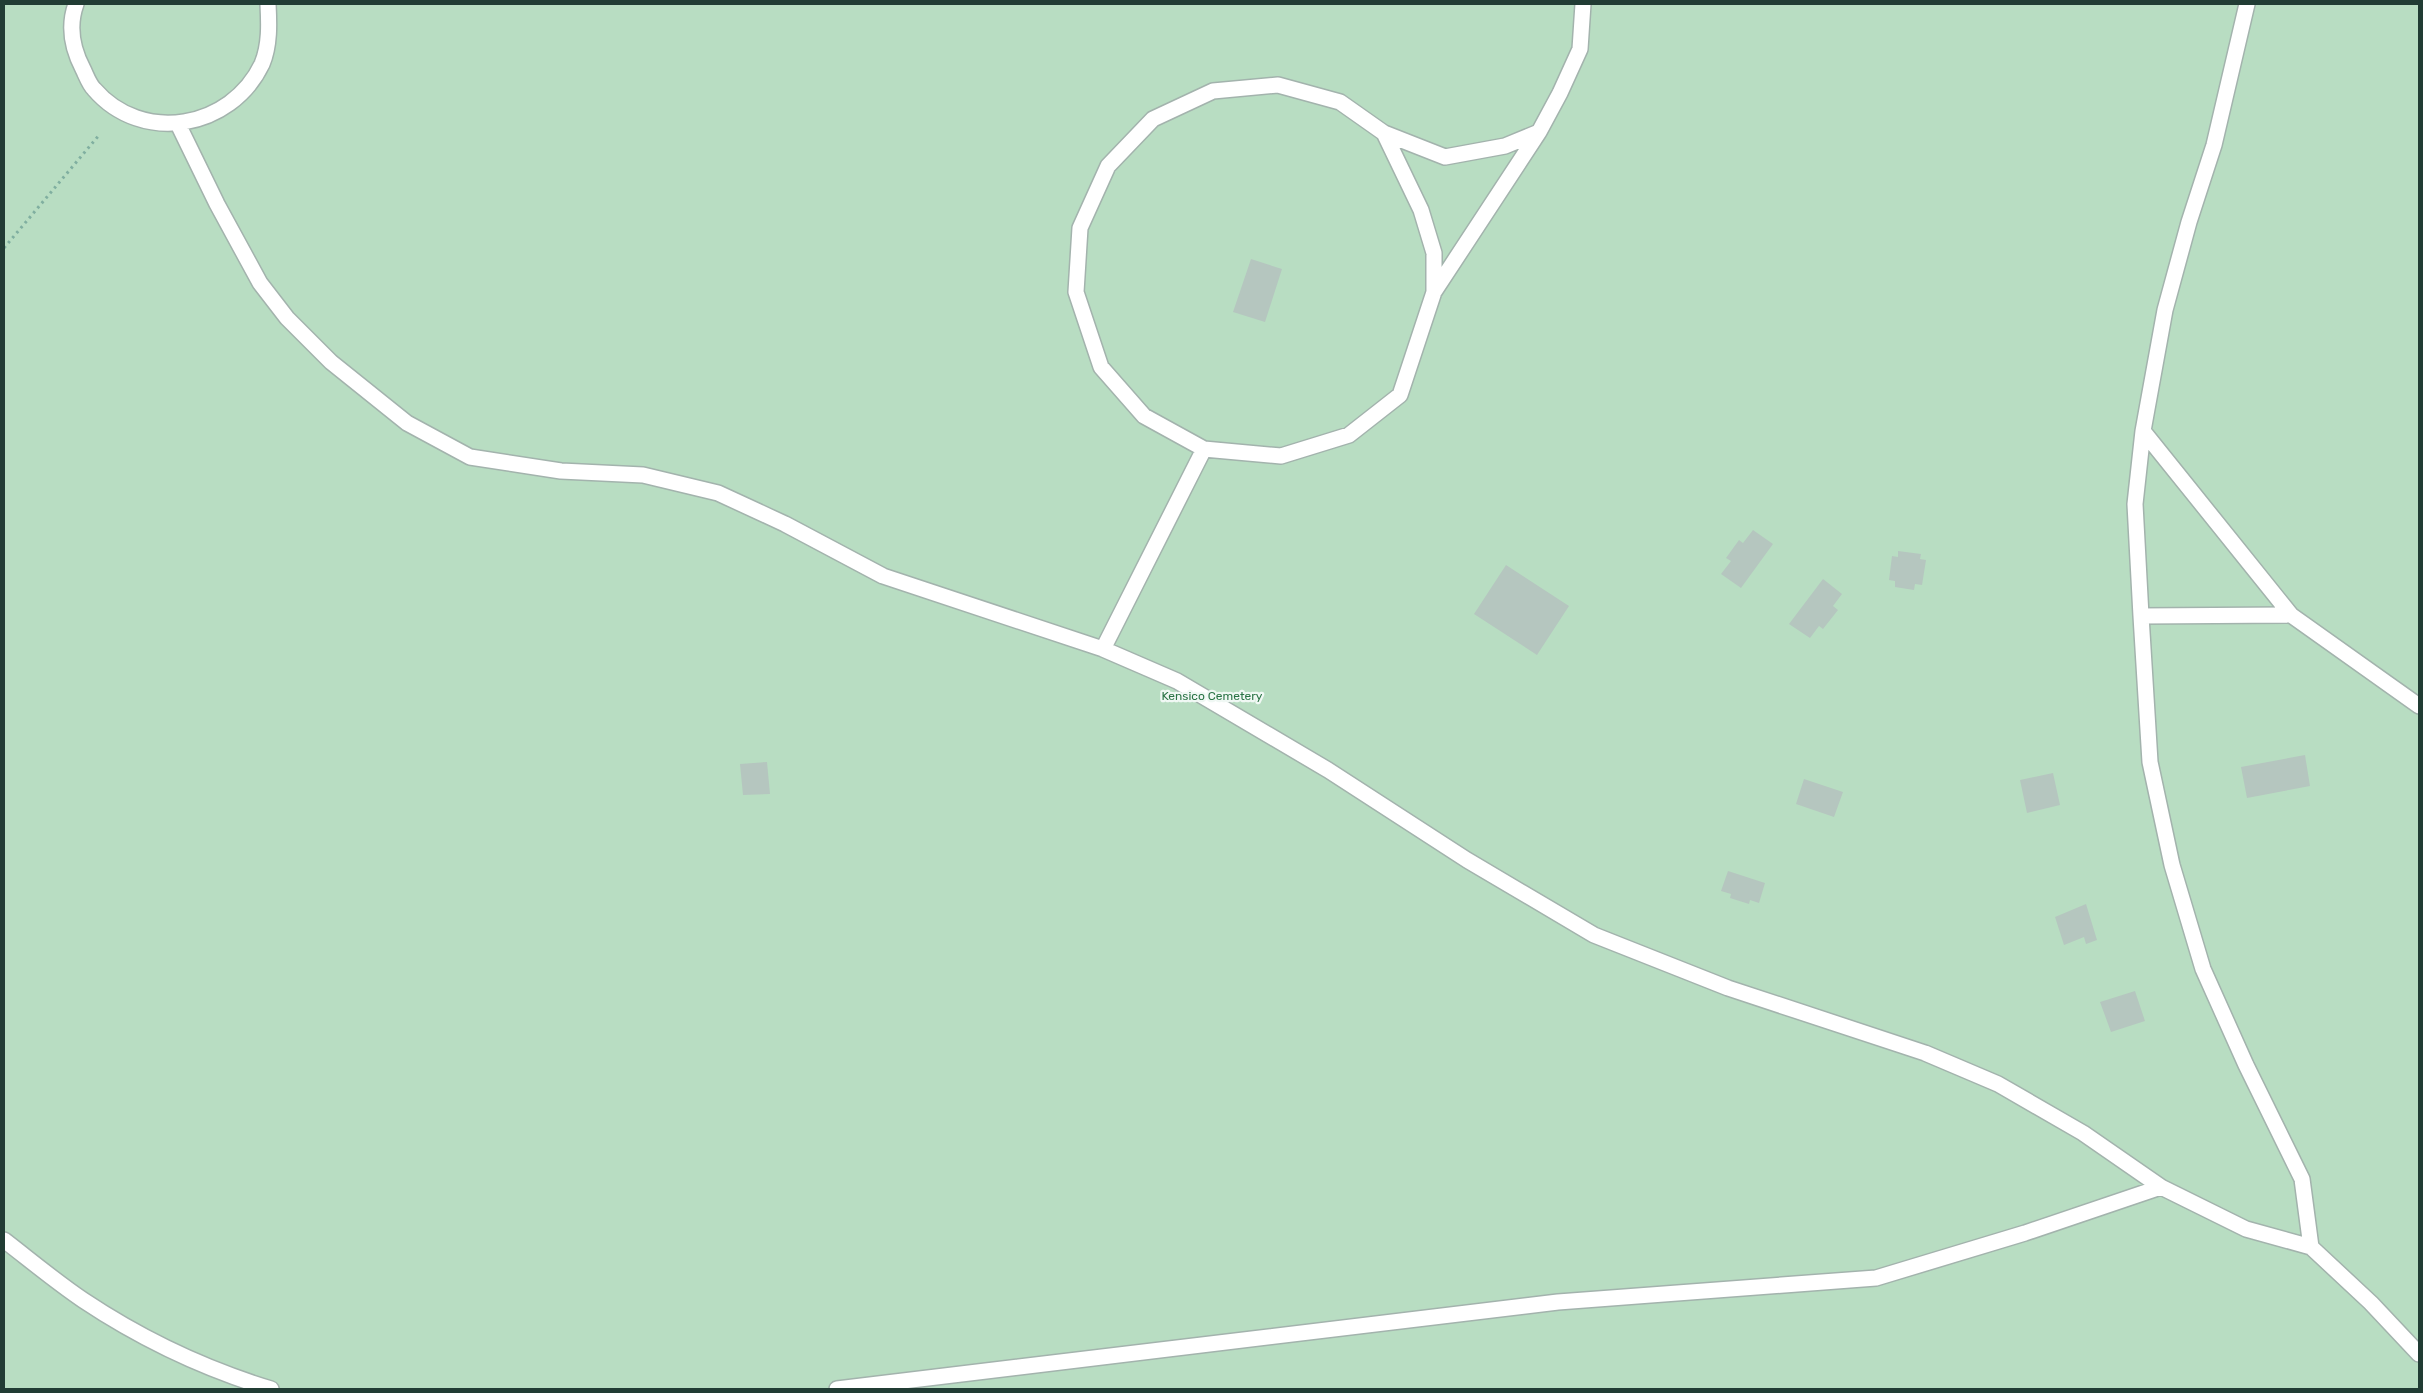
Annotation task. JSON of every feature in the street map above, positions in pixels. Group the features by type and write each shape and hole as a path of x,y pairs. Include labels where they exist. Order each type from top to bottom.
{"lane":[{"path":"76,4 71,19 75,54 94,89 120,110 153,123 178,124 212,115 244,92 262,63 270,28 268,4"},
{"path":"1539,132 1504,146 1444,157 1384,133 1340,102 1278,85 1213,91 1153,119 1108,166 1080,228 1076,292 1101,367 1144,416 1204,449 1281,456 1349,435 1400,395 1434,292 1539,132 1560,94 1580,49 1583,4"},
{"path":"2247,4 2214,146 2189,222 2165,310 2143,431 2135,504 2150,762 2172,865 2203,969 2246,1065 2302,1179 2311,1247"},
{"path":"178,124 217,204 260,283 287,318 331,362 407,423 470,457 561,471 643,474 718,494 785,524 883,576 1103,649 1177,681 1328,770 1467,860 1594,935 1728,988 1925,1053 1998,1084 2083,1133 2161,1187 2246,1229 2311,1247 2371,1304 2419,1354"},
{"path":"1384,133 1421,210 1434,253 1434,292"},
{"path":"2143,431 2291,615 2419,706"},
{"path":"1103,649 1204,449"},
{"path":"2141,616 2291,615"},
{"path":"836,1389 1558,1302 1876,1278 2025,1233 2161,1187"},
{"path":"4,1240 83,1300 164,1347 246,1382 271,1389"}],"path":[{"path":"4,248 120,110"}],"green space":[{"name":"Kensico Cemetery","path":"4,4 2419,4 2419,1389 4,1389"}],"building":[{"path":"1251,259 1282,269 1265,322 1233,312"},
{"path":"1753,530 1773,544 1741,588 1721,574 1731,561 1726,558 1739,540 1743,543"},
{"path":"1898,551 1921,554 1920,559 1926,560 1922,585 1915,584 1914,590 1895,587 1895,581 1889,580 1892,556 1898,557"},
{"path":"1506,565 1569,606 1537,655 1474,614"},
{"path":"1823,579 1842,594 1833,606 1838,610 1823,629 1819,626 1810,638 1789,624"},
{"path":"2305,755 2310,786 2247,798 2241,767"},
{"path":"767,762 770,794 743,795 740,764"},
{"path":"2053,773 2060,805 2027,813 2020,780"},
{"path":"1804,779 1843,792 1834,817 1796,804"},
{"path":"1728,871 1765,883 1759,903 1750,900 1749,904 1730,898 1731,894 1721,891"},
{"path":"2086,904 2097,940 2086,944 2084,937 2064,945 2055,917"},
{"path":"2135,991 2145,1021 2111,1032 2100,1002"}]}
